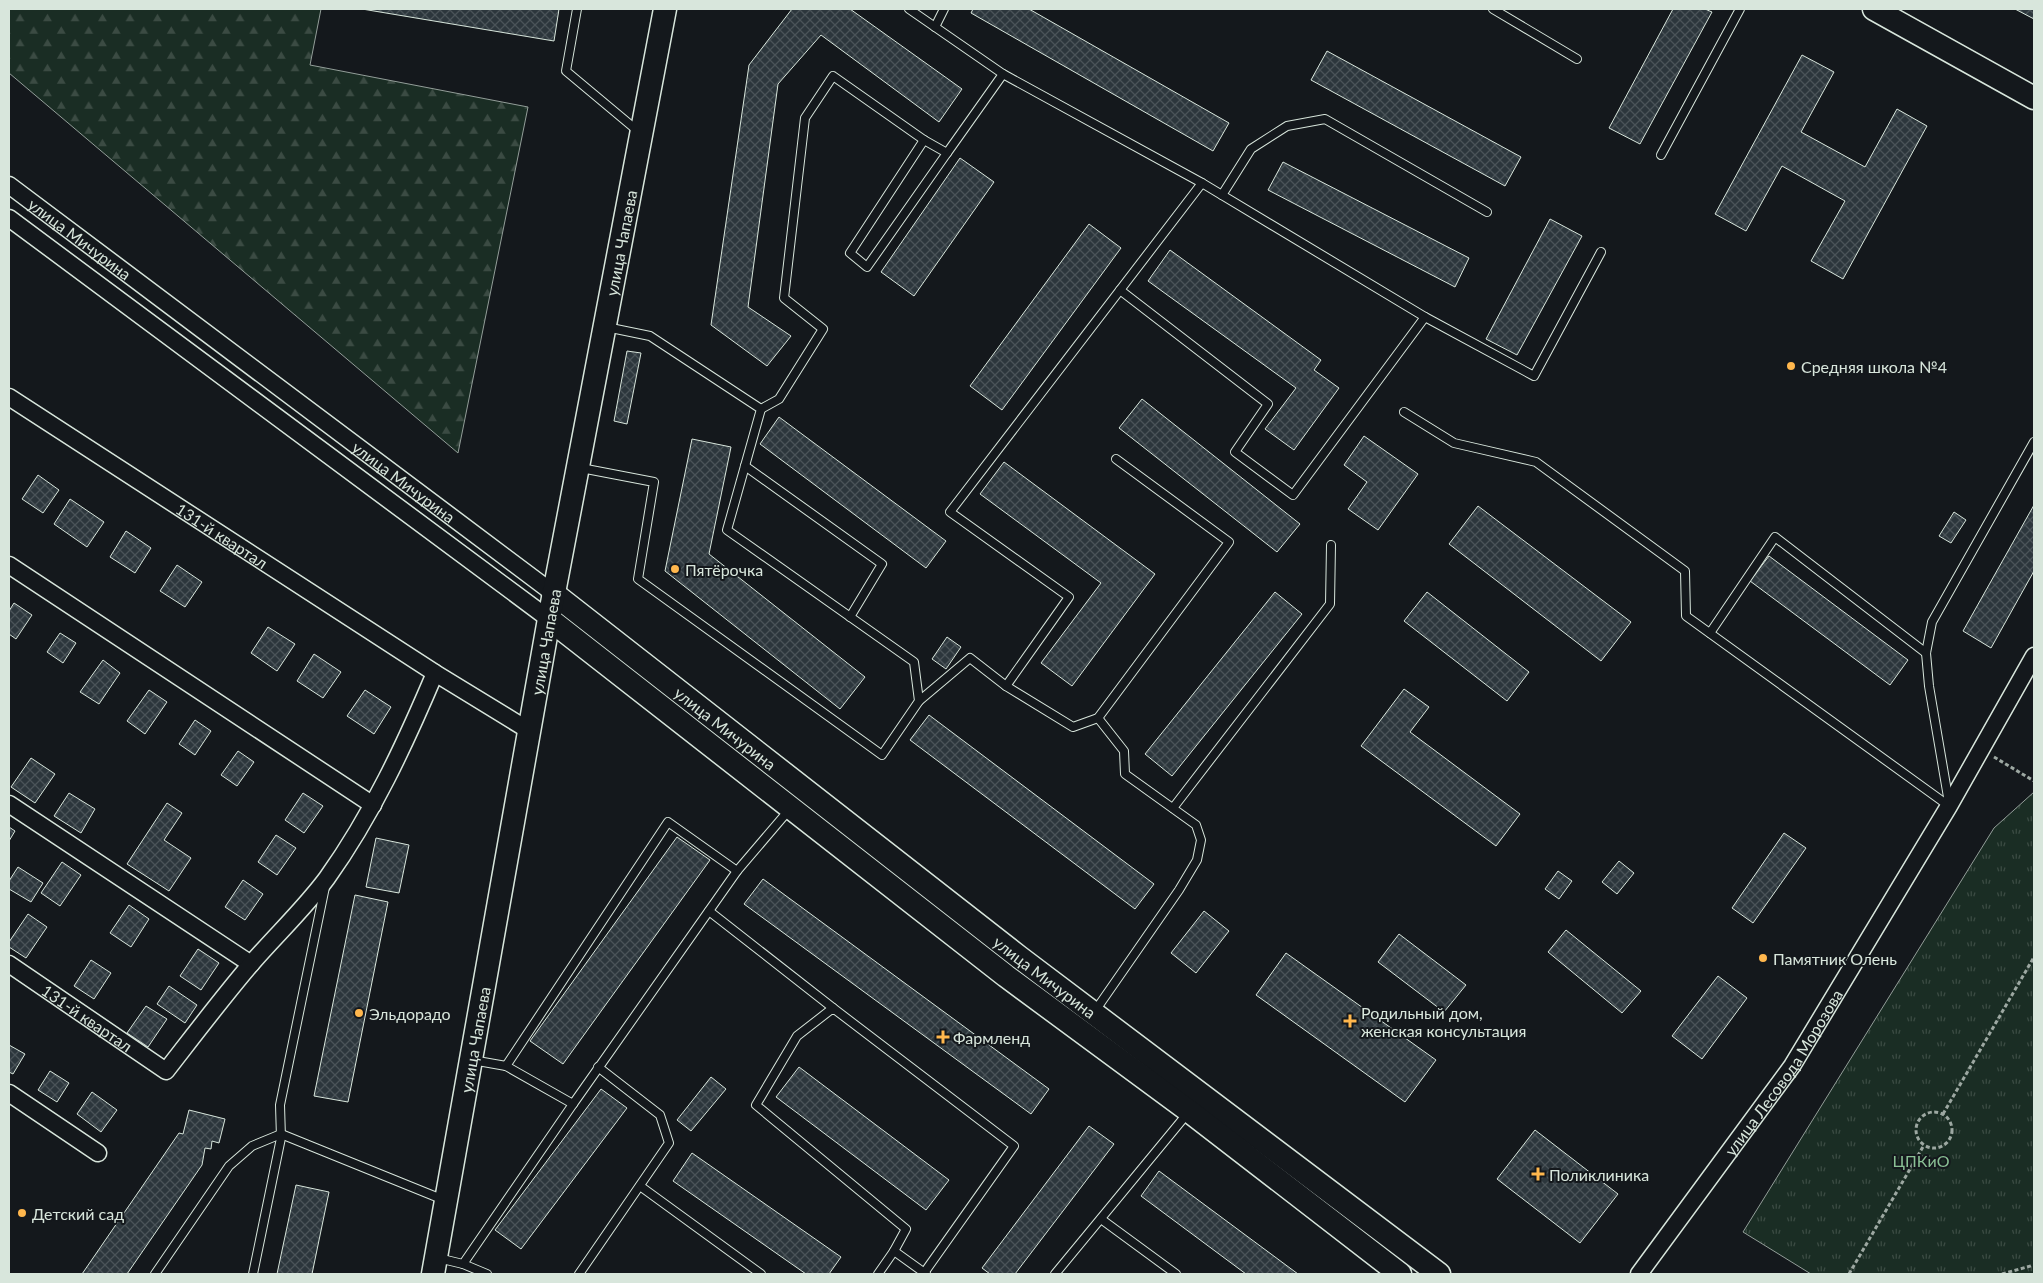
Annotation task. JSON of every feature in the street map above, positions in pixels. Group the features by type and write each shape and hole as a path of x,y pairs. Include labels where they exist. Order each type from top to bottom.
{"street":[{"name":"улица Чапаева","path":"434,1266 528,730 665,9"},
{"path":"1874,9 2034,98"},
{"name":"улица Мичурина","path":"9,185 554,593 1094,1013 1439,1274"},
{"name":"улица Мичурина","path":"9,218 549,619 1006,976 1190,1111 1400,1274"},
{"name":"131-й квартал","path":"9,397 435,673 528,730"},
{"path":"9,565 373,804"},
{"name":"улица Лесовода Морозова","path":"1639,1274 1792,1066 1949,806 2034,656"},
{"path":"9,804 251,964 308,902 327,878 373,804 405,741 435,673"},
{"name":"131-й квартал","path":"9,964 166,1071 251,964"},
{"path":"9,1093 98,1154"}],"lane":[{"path":"577,9 566,71 641,134"},
{"path":"909,9 1002,74 1202,183 1425,317 1534,376 1601,252"},
{"path":"935,27 944,9"},
{"path":"1492,9 1577,59"},
{"path":"1661,155 1740,9"},
{"path":"924,140 850,253 867,267 1002,74"},
{"path":"919,701 914,662 727,530 761,409 778,399 823,329 784,298 805,118 833,76 924,140 947,153"},
{"path":"1222,195 1251,149 1287,126 1325,119 1487,212"},
{"path":"1006,686 1068,597 950,512 1202,183"},
{"path":"1120,290 1268,404 1235,452 1293,495 1425,317"},
{"path":"604,327 650,336 761,409"},
{"path":"1404,412 1454,443 1536,462 1685,571 1686,616 1949,806"},
{"path":"1949,806 1932,712 1926,653 1932,622 2034,442"},
{"path":"578,467 654,482 638,580 882,755 919,701 970,658 1006,686 1073,727 1098,718 1229,542 1116,459"},
{"path":"745,466 882,564 850,617"},
{"path":"1710,633 1775,537 1926,653"},
{"path":"1173,808 1330,604 1331,545"},
{"path":"1094,1013 1179,890 1197,860 1201,840 1196,825 1125,774 1124,751 1098,718"},
{"path":"463,1264 572,1104 709,910 738,871 791,807"},
{"path":"506,1066 668,822 738,871"},
{"path":"253,1274 281,1134 280,1105 327,878"},
{"path":"709,910 833,1008 1014,1146 925,1274 894,1251"},
{"path":"833,1008 798,1036 756,1105 906,1229 878,1274"},
{"path":"470,1059 506,1066 572,1104"},
{"path":"579,1274 669,1143 660,1115 598,1068"},
{"path":"1055,1274 1190,1111"},
{"path":"155,1274 229,1166 252,1146 281,1134 446,1200"},
{"path":"640,1186 762,1274"},
{"path":"1101,1219 1176,1274"},
{"path":"434,1266 463,1264 487,1274"}],"path":[{"path":"1981,750 2034,781"},
{"path":"1943,1114 2034,957"},
{"path":"1929,1112 1943,1114 1951,1125 1949,1139 1938,1147 1931,1148 1924,1145 1916,1134 1918,1120 1929,1112"},
{"path":"1849,1274 1924,1145"},
{"path":"2002,1274 2034,1265"}],"green space":[{"path":"9,9 321,9 310,65 528,107 458,453 9,73"},
{"name":"ЦПКиО","path":"2034,792 2034,1274 1811,1274 1743,1232 1994,828"}],"building":[{"path":"362,9 559,9 554,41"},
{"path":"792,9 850,9 962,89 939,122 821,35 778,84 748,307 791,336 767,366 711,325 749,65"},
{"path":"973,9 1029,9 1229,123 1213,151 971,13"},
{"path":"1673,9 1705,9 1712,12 1640,144 1609,128"},
{"path":"2015,9 2034,9 2034,19"},
{"path":"1327,51 1521,157 1505,186 1311,80"},
{"path":"1802,55 1834,72 1801,132 1865,167 1897,109 1927,126 1843,279 1811,261 1845,201 1782,166 1746,231 1715,214"},
{"path":"960,158 994,182 914,296 881,272"},
{"path":"1283,162 1469,258 1455,287 1268,190"},
{"path":"1550,219 1582,236 1517,355 1486,339"},
{"path":"1089,224 1121,248 1002,410 970,386"},
{"path":"1170,250 1321,360 1314,370 1339,388 1294,450 1265,429 1296,388 1148,281"},
{"path":"627,351 641,353 627,424 614,421"},
{"path":"1142,399 1300,524 1277,552 1119,428"},
{"path":"779,417 946,541 926,568 760,444"},
{"path":"1364,436 1418,474 1378,530 1348,509 1367,482 1344,465"},
{"path":"692,439 731,447 709,554 865,677 840,709 665,571"},
{"path":"1004,462 1155,574 1072,686 1041,663 1101,583 980,494"},
{"path":"38,475 59,490 43,513 22,499"},
{"path":"70,499 104,522 87,547 54,524"},
{"path":"2034,505 2034,571 1991,648 1963,631"},
{"path":"1478,506 1631,622 1601,661 1449,544"},
{"path":"1954,512 1966,520 1951,543 1939,536"},
{"path":"126,531 151,548 135,573 110,557"},
{"path":"1769,556 1908,660 1890,685 1750,581"},
{"path":"177,565 202,582 185,607 160,591"},
{"path":"1275,592 1302,614 1172,776 1145,754"},
{"path":"1427,592 1529,672 1507,701 1404,621"},
{"path":"14,603 32,615 16,639 9,634 9,611"},
{"path":"268,627 295,644 277,671 251,653"},
{"path":"60,633 76,643 63,663 47,652"},
{"path":"947,637 961,647 946,669 932,659"},
{"path":"314,654 341,672 323,698 297,681"},
{"path":"103,660 120,673 99,704 80,692"},
{"path":"1404,689 1429,707 1410,732 1520,814 1496,846 1361,746"},
{"path":"149,690 167,702 145,734 127,721"},
{"path":"365,690 391,707 374,734 347,716"},
{"path":"929,715 1154,884 1135,909 910,740"},
{"path":"195,720 211,731 195,755 179,744"},
{"path":"238,751 254,762 237,786 221,775"},
{"path":"31,758 55,774 35,803 11,787"},
{"path":"69,793 95,809 81,833 54,816"},
{"path":"303,793 323,806 304,833 285,820"},
{"path":"167,803 182,813 164,840 191,858 169,891 127,864"},
{"path":"9,827 15,831 9,841"},
{"path":"1784,833 1806,848 1753,923 1732,908"},
{"path":"276,835 296,848 277,875 258,862"},
{"path":"677,837 710,860 563,1064 530,1041"},
{"path":"376,838 409,845 399,893 366,887"},
{"path":"1619,861 1634,873 1617,894 1602,882"},
{"path":"62,862 81,875 60,906 41,893"},
{"path":"18,867 43,883 31,902 9,889 9,881"},
{"path":"1558,871 1572,881 1559,899 1545,889"},
{"path":"763,879 1049,1089 1031,1114 744,904"},
{"path":"243,880 263,894 245,920 225,907"},
{"path":"355,895 388,902 348,1102 314,1096"},
{"path":"129,905 149,919 131,947 110,933"},
{"path":"1204,911 1229,931 1196,973 1171,953"},
{"path":"28,914 47,927 26,958 9,947 9,942"},
{"path":"1566,930 1641,991 1622,1013 1548,952"},
{"path":"1399,934 1466,985 1444,1012 1378,962"},
{"path":"198,949 219,963 201,990 180,976"},
{"path":"1286,953 1436,1060 1405,1102 1256,995"},
{"path":"91,960 111,973 94,999 74,986"},
{"path":"1718,976 1747,998 1702,1059 1672,1036"},
{"path":"169,986 197,1005 185,1023 157,1004"},
{"path":"146,1006 167,1019 148,1047 127,1033"},
{"path":"9,1045 25,1054 13,1074 9,1072"},
{"path":"799,1067 949,1180 926,1210 776,1097"},
{"path":"50,1071 69,1083 57,1102 38,1090"},
{"path":"711,1077 726,1089 691,1131 677,1120"},
{"path":"601,1089 627,1108 521,1249 495,1230"},
{"path":"92,1092 117,1110 101,1132 77,1114"},
{"path":"189,1110 225,1119 219,1143 212,1141 211,1149 205,1148 202,1165 127,1274 82,1274 179,1133 183,1134"},
{"path":"1089,1126 1114,1144 1015,1274 990,1274 982,1268"},
{"path":"1535,1130 1618,1194 1580,1243 1497,1179"},
{"path":"692,1153 841,1257 829,1274 806,1274 673,1181"},
{"path":"1159,1171 1298,1274 1246,1274 1141,1196"},
{"path":"296,1185 329,1192 312,1274 277,1274"}],"place":[{"name":"Средняя школа №4","path":"1791,366"},
{"name":"Пятёрочка","path":"675,569"},
{"name":"Памятник Олень","path":"1763,958"},
{"name":"Эльдорадо","path":"359,1013"},
{"name":"Родильный дом, женская консультация","path":"1350,1021"},
{"name":"Фармленд","path":"943,1037"},
{"name":"Поликлиника","path":"1538,1174"},
{"name":"Детский сад","path":"22,1213"}]}
